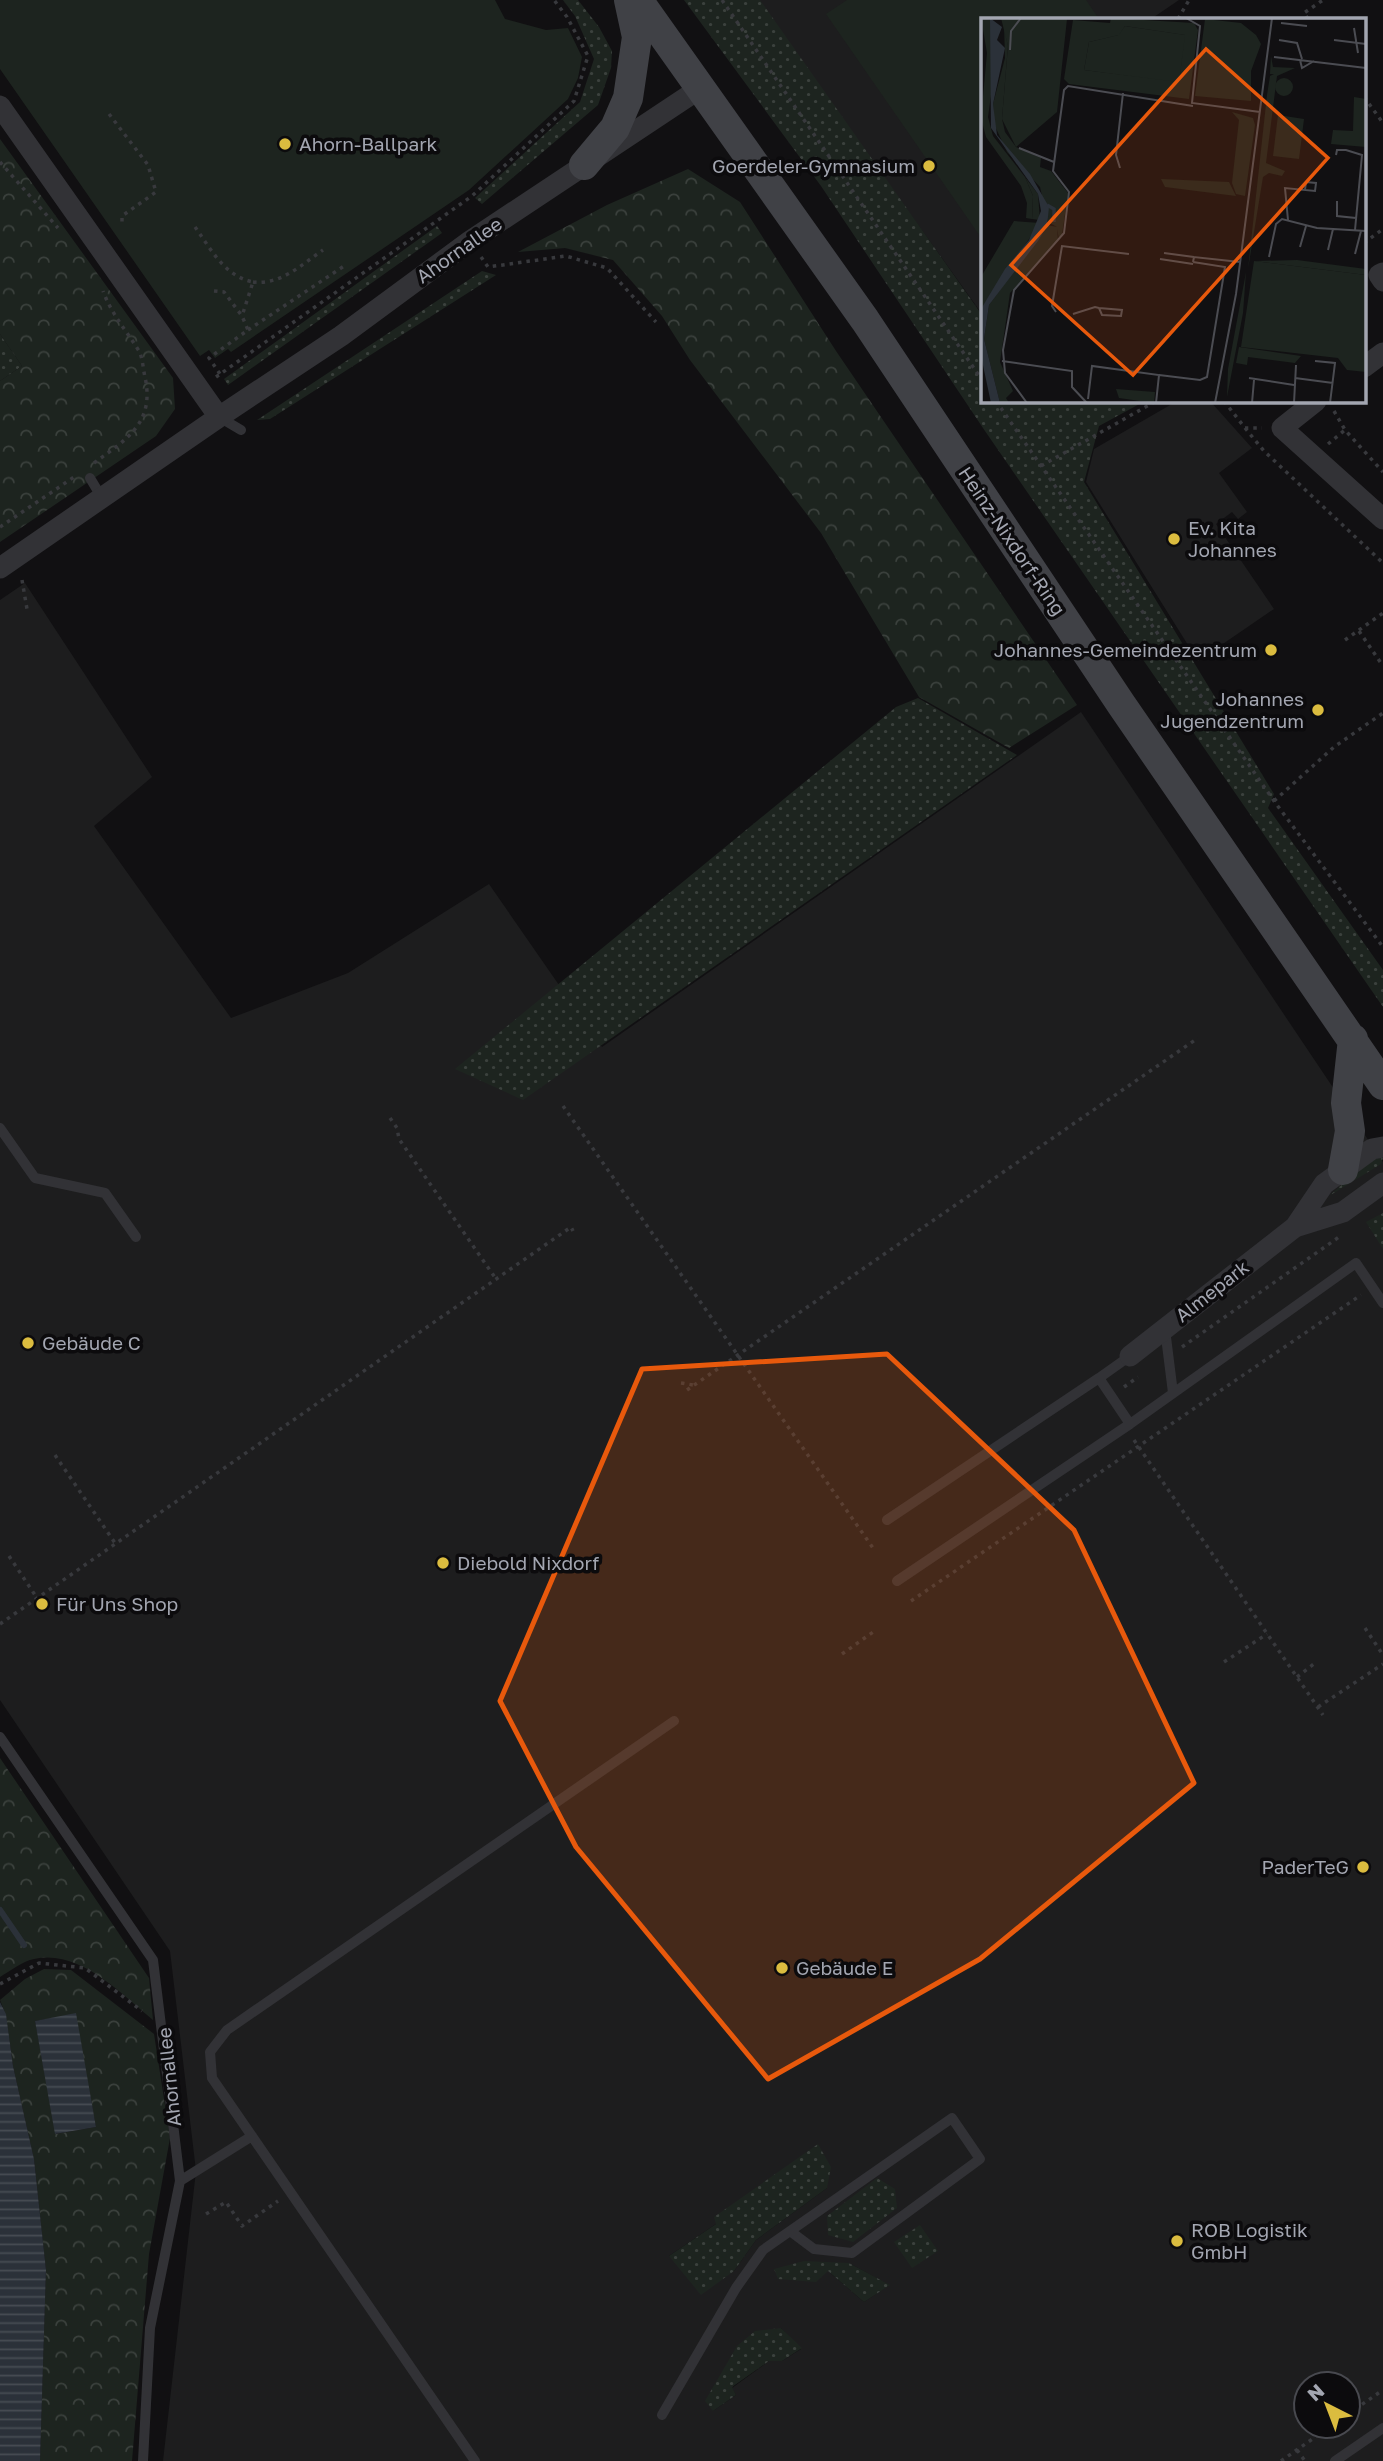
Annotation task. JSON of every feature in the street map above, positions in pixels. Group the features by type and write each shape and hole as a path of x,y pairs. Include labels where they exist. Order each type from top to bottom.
{"main road":[{"path":"584,165 615,128 628,98 637,37 629,0"},
{"name":"Heinz-Nixdorf-Ring","path":"638,0 865,320 1121,704 1383,1085"},
{"path":"1343,1170 1350,1131 1346,1103 1353,1039"}],"street":[{"name":"Ahornallee","path":"0,568 341,336 470,242 702,87"},
{"path":"0,106 219,417"},
{"path":"1383,272 1379,275 1383,281"},
{"path":"1366,366 1383,353"},
{"path":"1315,402 1282,428 1383,519"},
{"name":"Almepark","path":"1130,1356 1295,1227 1324,1184 1372,1149 1383,1146"},
{"name":"Almepark","path":"1295,1227 1343,1212 1383,1183"}],"lane":[{"path":"219,417 241,430"},
{"path":"88,474 102,498"},
{"path":"0,1128 35,1178 104,1193 136,1237"},
{"path":"897,1581 1130,1424 1356,1263 1383,1303"},
{"path":"1165,1329 1173,1393"},
{"path":"887,1520 1130,1356"},
{"path":"1099,1378 1130,1424"},
{"path":"475,2461 212,2078 210,2052 228,2030 674,1721"},
{"name":"Ahornallee","path":"0,1737 153,1960 164,2027 180,2181 150,2328 143,2461"},
{"path":"662,2415 736,2288 763,2250 790,2231 952,2118 980,2159 852,2253 814,2249 790,2231"},
{"path":"180,2181 252,2136"},
{"path":"1335,2461 1383,2428"}],"path":[{"path":"200,388 472,196 574,101 588,56 568,17 554,0"},
{"path":"722,0 981,379"},
{"path":"1307,18 1304,13 1323,0"},
{"path":"1178,18 1186,1"},
{"path":"1366,100 1383,123"},
{"path":"109,114 148,166 156,192 122,216 122,224"},
{"path":"0,162 61,233"},
{"path":"195,227 227,271 240,279 253,282 270,282 284,277 323,250"},
{"path":"1366,242 1383,229"},
{"path":"470,242 488,267 566,256 607,268 656,322"},
{"path":"220,374 209,358 344,266"},
{"path":"242,316 253,282"},
{"path":"88,474 128,438 146,415 147,387 140,353 112,315 102,289"},
{"path":"214,291 224,292 242,316 248,330"},
{"path":"997,402 1275,801 1383,947"},
{"path":"1041,466 1154,402"},
{"path":"1225,402 1264,451 1383,563"},
{"path":"1329,402 1345,430 1383,471"},
{"path":"1245,428 1282,428"},
{"path":"0,527 75,476"},
{"path":"20,554 27,608"},
{"path":"1345,640 1383,613"},
{"path":"1359,631 1383,666"},
{"path":"1275,801 1334,747 1383,713"},
{"path":"687,1390 1198,1038"},
{"path":"563,1106 873,1548"},
{"path":"390,1118 397,1128 399,1139 496,1279"},
{"path":"0,1624 571,1227 573,1231"},
{"path":"1111,1396 1346,1232"},
{"path":"911,1601 1372,1287"},
{"path":"681,1383 695,1385"},
{"path":"1139,1447 1323,1715"},
{"path":"55,1455 116,1544"},
{"path":"9,1556 38,1599"},
{"path":"1365,1628 1383,1655"},
{"path":"842,1654 876,1630"},
{"path":"1224,1662 1267,1634"},
{"path":"1297,1677 1315,1663"},
{"path":"1318,1707 1383,1664"},
{"path":"0,1984 39,1963 85,1968 164,2027"},
{"path":"206,2214 226,2202 242,2226 281,2199"},
{"path":"1362,2404 1383,2390"},
{"path":"1281,2461 1311,2440"},
{"path":"1297,2450 1305,2461"}],"highlighted area":[{"path":"887,1354 1074,1530 1194,1783 980,1959 768,2079 576,1847 500,1701 642,1369"}],"shaded area":[{"name":"Goerdeler-Gymnasium","path":"757,0 1179,0 1152,18 981,18 981,313"},
{"name":"Ev. Kita Johannes","path":"1175,402 1211,402 1252,448 1219,473 1247,512 1238,519 1232,512 1216,524 1274,609 1198,661 1086,482 1094,449"},
{"path":"25,583 152,777 94,826 231,1018 348,973 489,884 602,1047 1081,712 1383,1162 1383,2461 163,2461 196,2171 170,1951 0,1700 0,600","holes":["827,2188 756,2240 734,2271 669,2256 716,2224","849,2263 889,2285 864,2302 828,2271","781,2328 801,2349 782,2361 769,2361 732,2388 736,2395 713,2411"]},
{"path":"0,2002 6,2014 13,2066 34,2159 46,2270 40,2461 0,2461"},
{"path":"76,2013 96,2127 55,2134 35,2021"}],"green space":[{"name":"Ahorn-Ballpark","path":"0,0 495,0 505,19 546,30 568,28 582,57 578,78 568,99 469,190 231,352 228,349 215,358 209,350 200,356 0,69"},
{"path":"563,0 578,0 599,27 612,51 611,68 598,105 482,204 475,198 580,102 594,59 575,16"},
{"path":"684,0 760,0 981,314 981,402 1143,402 1099,426 1084,482 1274,794 1268,808 1383,970 1383,1007 985,431 821,186"},
{"path":"847,0 1086,0 1098,18 981,18 981,238 826,14"},
{"path":"0,139 173,378 175,409 156,436 0,542 0,381 22,366 0,334"},
{"path":"688,169 740,202 836,351 1077,705 1009,748 919,697 821,533 690,360 662,316 613,260 565,248 518,252 607,205"},
{"path":"437,226 442,233 228,385 224,379"},
{"path":"482,271 496,275 270,419 257,420"},
{"path":"0,334 22,366 0,381"},
{"path":"918,698 1017,755 523,1100 455,1069 896,707"},
{"path":"1383,1158 1381,1164 1329,1196 1371,1159"},
{"path":"1383,1213 1383,1249 1366,1222"},
{"path":"0,1758 149,1978 153,2020 99,1976 68,1961 34,1959 0,1977"},
{"path":"44,1969 71,1970 154,2034 170,2138 149,2254 132,2461 40,2461 46,2270 34,2159 13,2066 6,2015 0,2000 25,1979","holes":["75,2014 96,2127 56,2134 35,2021"]},
{"path":"818,2144 831,2167 827,2188 756,2240 734,2271 701,2295 669,2256 716,2224 714,2217"},
{"path":"877,2178 895,2189 897,2208 853,2242 828,2235 827,2216"},
{"path":"920,2225 938,2251 912,2268 894,2242"},
{"path":"804,2261 849,2263 890,2285 864,2302 828,2271 816,2282 778,2279 774,2269"},
{"path":"781,2328 802,2348 782,2361 769,2361 732,2387 736,2395 713,2411 705,2401 737,2346 755,2331"}],"waterway":[{"path":"0,1910 24,1945"}],"place":[{"name":"Ahorn-Ballpark","path":"285,144"},
{"name":"Goerdeler-Gymnasium","path":"929,166"},
{"name":"Ev. Kita Johannes","path":"1174,539"},
{"name":"Johannes-Gemeindezentrum","path":"1271,650"},
{"name":"Johannes Jugendzentrum","path":"1318,710"},
{"name":"Gebäude C","path":"28,1343"},
{"name":"Diebold Nixdorf","path":"443,1563"},
{"name":"Für Uns Shop","path":"42,1604"},
{"name":"PaderTeG","path":"1363,1867"},
{"name":"Gebäude E","path":"782,1968"},
{"name":"ROB Logistik GmbH","path":"1177,2241"}]}
